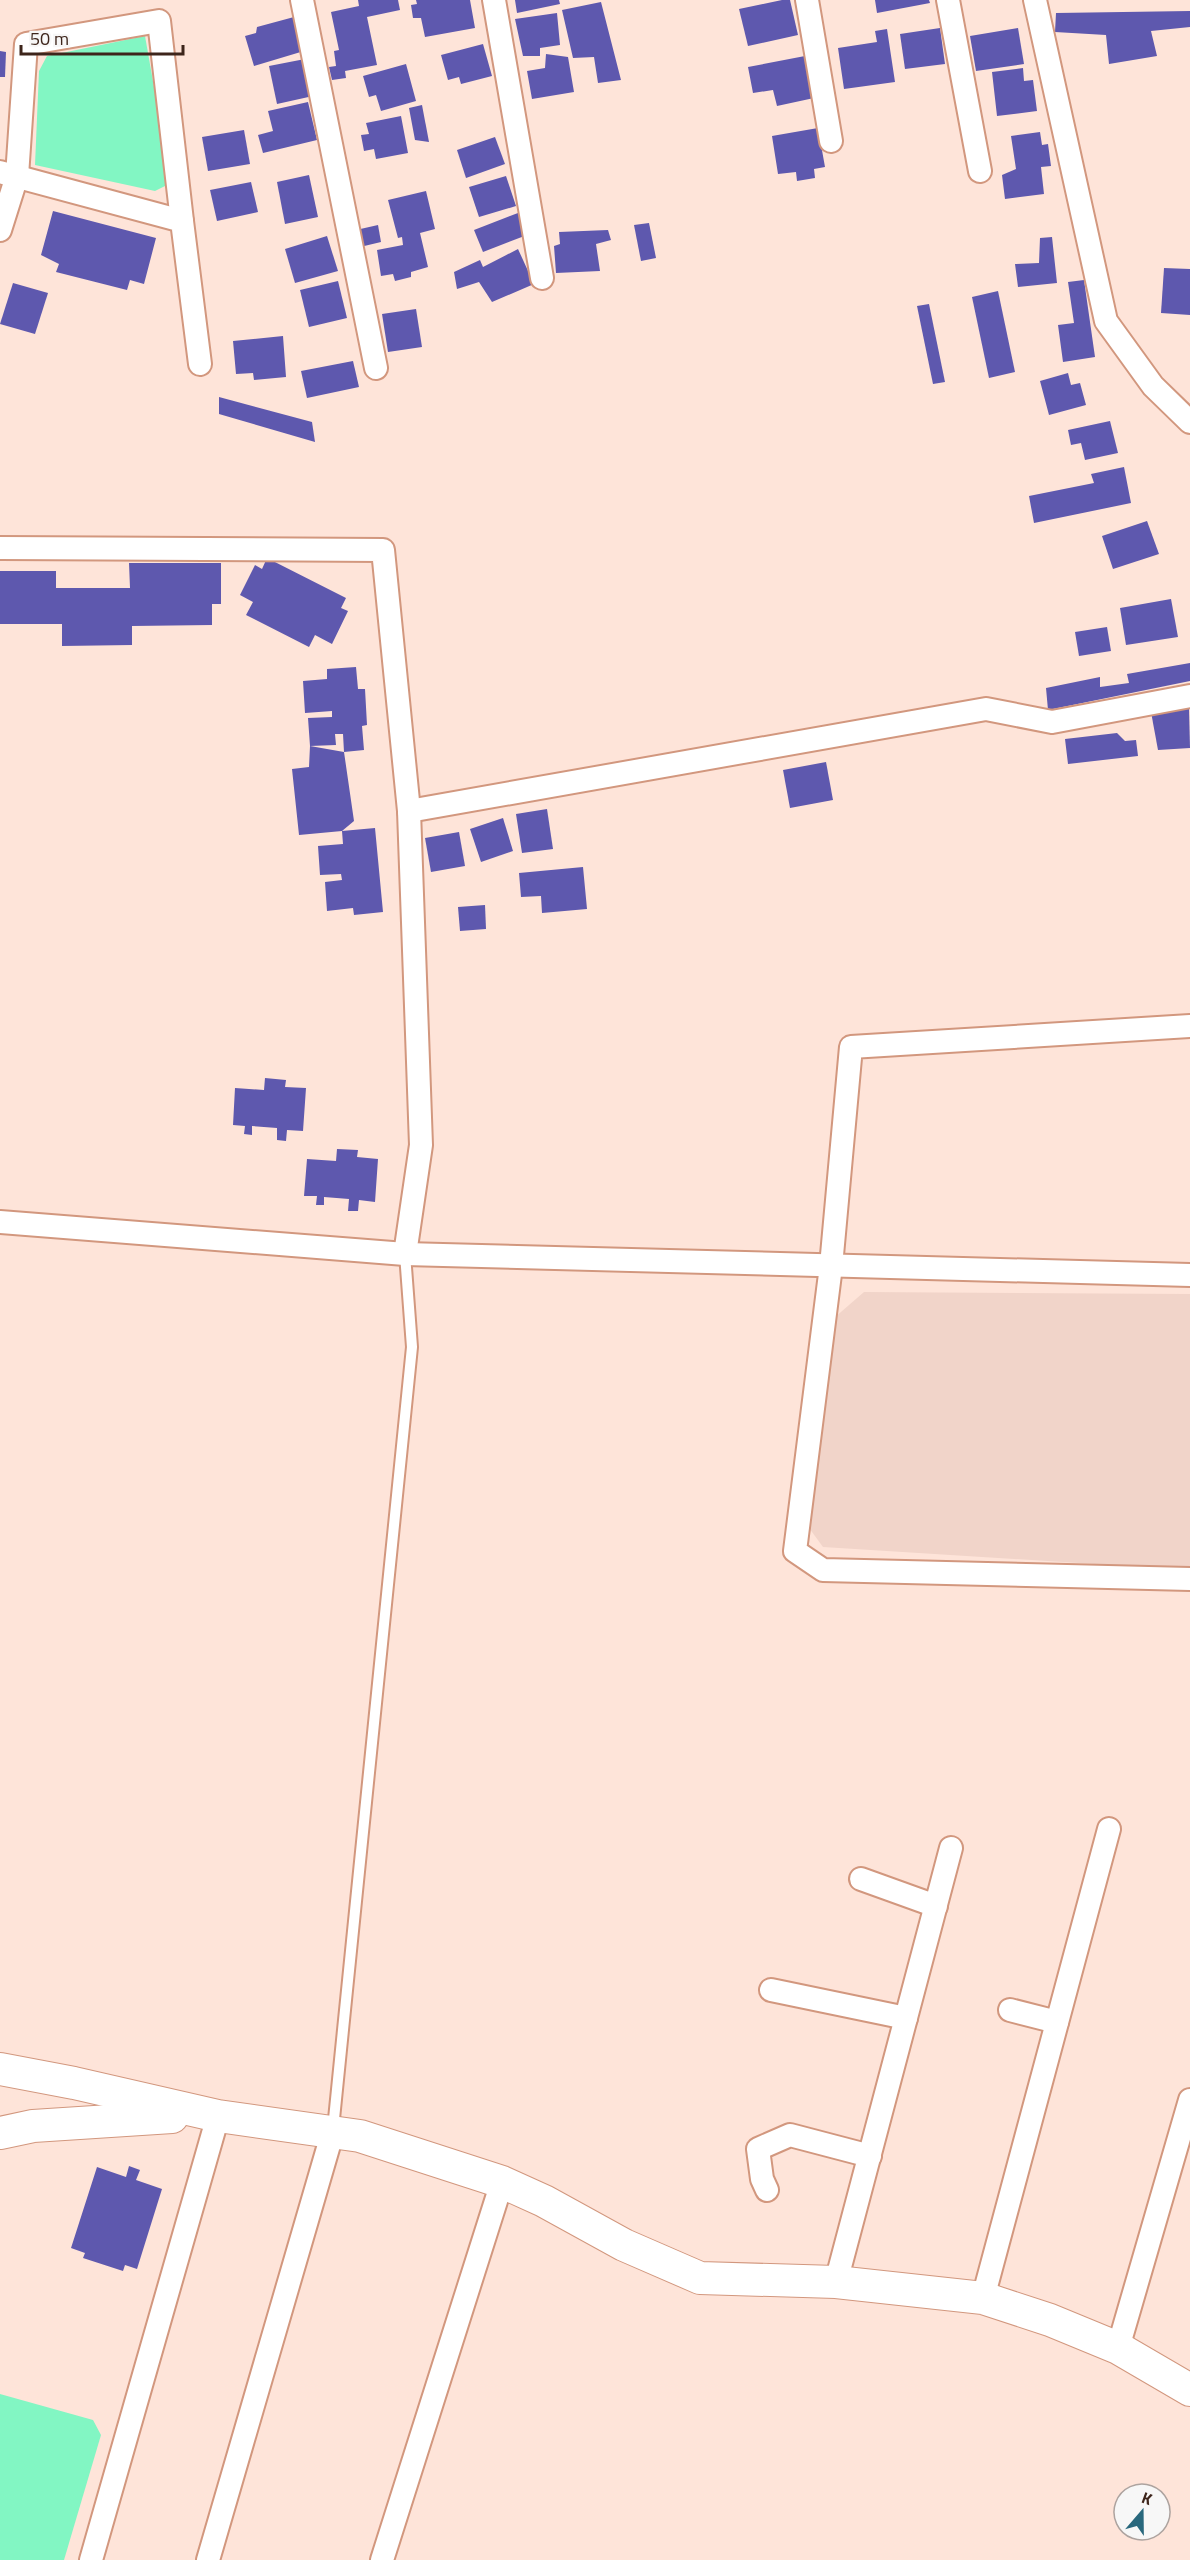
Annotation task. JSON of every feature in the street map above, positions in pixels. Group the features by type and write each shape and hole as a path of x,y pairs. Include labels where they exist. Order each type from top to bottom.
{"street":[{"path":"302,0 376,368"},
{"path":"494,0 542,278"},
{"path":"807,0 831,141"},
{"path":"948,0 980,171"},
{"path":"1035,0 1106,321 1153,386 1190,422"},
{"path":"0,230 26,44 159,21 200,364"},
{"path":"8,174 182,221"},
{"path":"0,548 383,550 409,811 421,1145 405,1254"},
{"path":"409,811 987,709 1052,722 1190,696"},
{"path":"1190,1026 851,1047 831,1266 795,1551 823,1570 1190,1579"},
{"path":"0,1222 405,1254 1190,1275"},
{"path":"983,2298 1109,1829"},
{"path":"836,2282 951,1848"},
{"path":"861,1879 936,1906"},
{"path":"771,1990 906,2018"},
{"path":"1010,2010 1057,2022"},
{"path":"0,2069 74,2083 218,2116 360,2136 502,2182 544,2201 624,2246 700,2278 836,2282 983,2298 1050,2320 1118,2348 1190,2390"},
{"path":"1118,2348 1190,2100"},
{"path":"0,2133 33,2126 130,2118 218,2116"},
{"path":"91,2560 218,2116"},
{"path":"208,2560 333,2131"},
{"path":"767,2190 762,2179 758,2149 790,2135 870,2156"},
{"path":"382,2560 502,2182"}],"lane":[{"path":"333,2131 412,1347 405,1254"}],"shaded area":[{"path":"864,1292 1190,1294 1190,1570 823,1547 804,1521 834,1318"}],"green space":[{"path":"145,36 171,183 155,191 35,165 39,71 47,56"},
{"path":"0,2394 93,2420 101,2435 64,2560 0,2560"}],"building":[{"path":"358,0 398,0 400,10 367,17 377,65 345,71 346,78 332,80 329,67 336,66 334,51 339,50 331,12 359,6"},
{"path":"416,0 470,0 475,28 425,37 421,18 413,18 411,5 417,4"},
{"path":"515,0 559,0 560,4 517,13"},
{"path":"790,0 798,35 748,46 739,9"},
{"path":"875,0 929,0 930,3 877,13"},
{"path":"601,2 621,80 598,83 594,57 573,58 562,10"},
{"path":"1190,11 1190,27 1151,31 1157,56 1109,64 1106,35 1055,32 1056,13"},
{"path":"557,13 560,45 540,48 540,56 523,56 515,19"},
{"path":"294,17 304,51 254,66 245,36 256,33 257,27"},
{"path":"940,28 945,64 905,69 900,34"},
{"path":"1018,28 1024,64 976,71 970,36"},
{"path":"887,29 895,82 844,89 838,48 877,42 875,31"},
{"path":"483,44 492,76 461,84 459,77 448,80 441,55"},
{"path":"0,51 6,52 5,77 0,77"},
{"path":"546,54 568,57 574,92 532,99 527,71 545,68"},
{"path":"805,56 814,98 777,106 773,90 753,93 748,67"},
{"path":"305,59 313,96 277,104 269,66"},
{"path":"406,64 416,101 381,111 376,95 369,97 363,76"},
{"path":"1023,68 1024,81 1033,80 1037,111 997,116 992,72"},
{"path":"308,102 317,140 263,153 258,135 273,131 268,111"},
{"path":"422,105 429,142 415,140 409,108"},
{"path":"401,116 408,153 376,159 374,149 364,151 361,135 369,134 366,123"},
{"path":"818,128 825,167 814,169 815,178 797,181 796,172 778,174 772,136"},
{"path":"244,130 250,164 208,171 202,137"},
{"path":"1040,132 1042,145 1048,144 1051,166 1041,167 1044,194 1005,199 1002,175 1016,169 1011,136"},
{"path":"495,137 505,164 466,178 457,150"},
{"path":"309,175 318,217 285,224 277,182"},
{"path":"506,176 516,206 479,217 469,187"},
{"path":"251,182 258,212 217,221 210,190"},
{"path":"426,191 435,229 420,233 428,267 411,272 411,277 395,281 393,274 381,276 377,250 403,245 402,237 398,238 388,200"},
{"path":"53,211 156,238 144,284 130,280 127,290 56,272 59,264 41,255"},
{"path":"518,213 527,235 483,252 474,230"},
{"path":"649,223 656,258 641,261 634,225"},
{"path":"378,225 381,242 360,247 356,230"},
{"path":"608,230 611,240 596,244 600,271 556,273 554,246 560,244 559,232"},
{"path":"327,236 338,271 295,283 285,249"},
{"path":"1052,237 1057,283 1018,287 1015,264 1039,263 1040,238"},
{"path":"518,249 534,284 492,302 479,282 457,289 454,272 480,260 483,267"},
{"path":"1164,268 1190,269 1190,315 1161,313"},
{"path":"1084,280 1095,357 1063,362 1058,325 1074,323 1068,282"},
{"path":"338,281 347,318 309,327 300,290"},
{"path":"13,283 48,293 35,334 0,324"},
{"path":"998,291 1015,372 989,378 972,297"},
{"path":"929,304 945,382 933,384 917,306"},
{"path":"416,309 422,347 388,352 382,314"},
{"path":"283,336 286,377 254,380 253,373 236,374 233,341"},
{"path":"353,361 359,387 307,398 301,371"},
{"path":"1068,373 1071,385 1080,383 1086,405 1049,415 1040,381"},
{"path":"219,397 312,422 315,442 219,414"},
{"path":"1110,421 1118,453 1085,460 1081,443 1071,445 1068,430"},
{"path":"1124,467 1131,503 1034,523 1029,496 1094,483 1091,474"},
{"path":"1147,521 1159,554 1113,569 1102,536"},
{"path":"267,558 346,598 341,608 348,611 332,644 315,635 309,647 246,615 253,602 240,595 255,565 262,569"},
{"path":"129,563 221,563 221,604 212,604 212,625 132,626 132,645 62,646 62,624 0,624 0,571 56,571 56,588 130,588"},
{"path":"1171,599 1178,637 1126,645 1120,608"},
{"path":"1107,627 1111,651 1079,656 1075,632"},
{"path":"1190,663 1190,681 1048,710 1046,688 1100,677 1100,687 1129,683 1127,674"},
{"path":"356,667 358,689 365,689 367,725 362,726 364,750 344,752 343,734 335,734 336,745 310,746 308,718 332,717 332,711 305,713 303,681 327,679 327,669"},
{"path":"1189,708 1190,748 1158,750 1151,712"},
{"path":"1117,733 1125,741 1136,740 1138,756 1068,764 1065,739"},
{"path":"310,746 344,752 354,821 342,831 299,835 292,769 309,767"},
{"path":"826,762 833,800 790,808 783,770"},
{"path":"547,809 553,849 522,853 516,814"},
{"path":"503,818 513,851 481,862 470,829"},
{"path":"375,828 383,912 354,915 353,908 327,911 325,882 342,880 341,874 320,875 318,846 343,844 342,831"},
{"path":"459,832 465,866 431,872 425,838"},
{"path":"583,867 587,909 542,913 541,896 521,897 519,873"},
{"path":"485,905 486,929 460,931 458,907"},
{"path":"265,1078 286,1080 285,1087 306,1088 303,1131 287,1130 286,1141 277,1140 277,1128 252,1126 252,1135 244,1134 245,1126 233,1125 235,1088 264,1090"},
{"path":"337,1149 358,1150 357,1157 378,1159 375,1202 359,1200 358,1211 348,1211 349,1199 324,1197 324,1205 316,1205 317,1196 304,1196 307,1159 336,1161"},
{"path":"129,2166 140,2170 136,2180 162,2189 137,2269 125,2265 123,2271 83,2258 85,2253 71,2248 97,2167 126,2177"}]}
